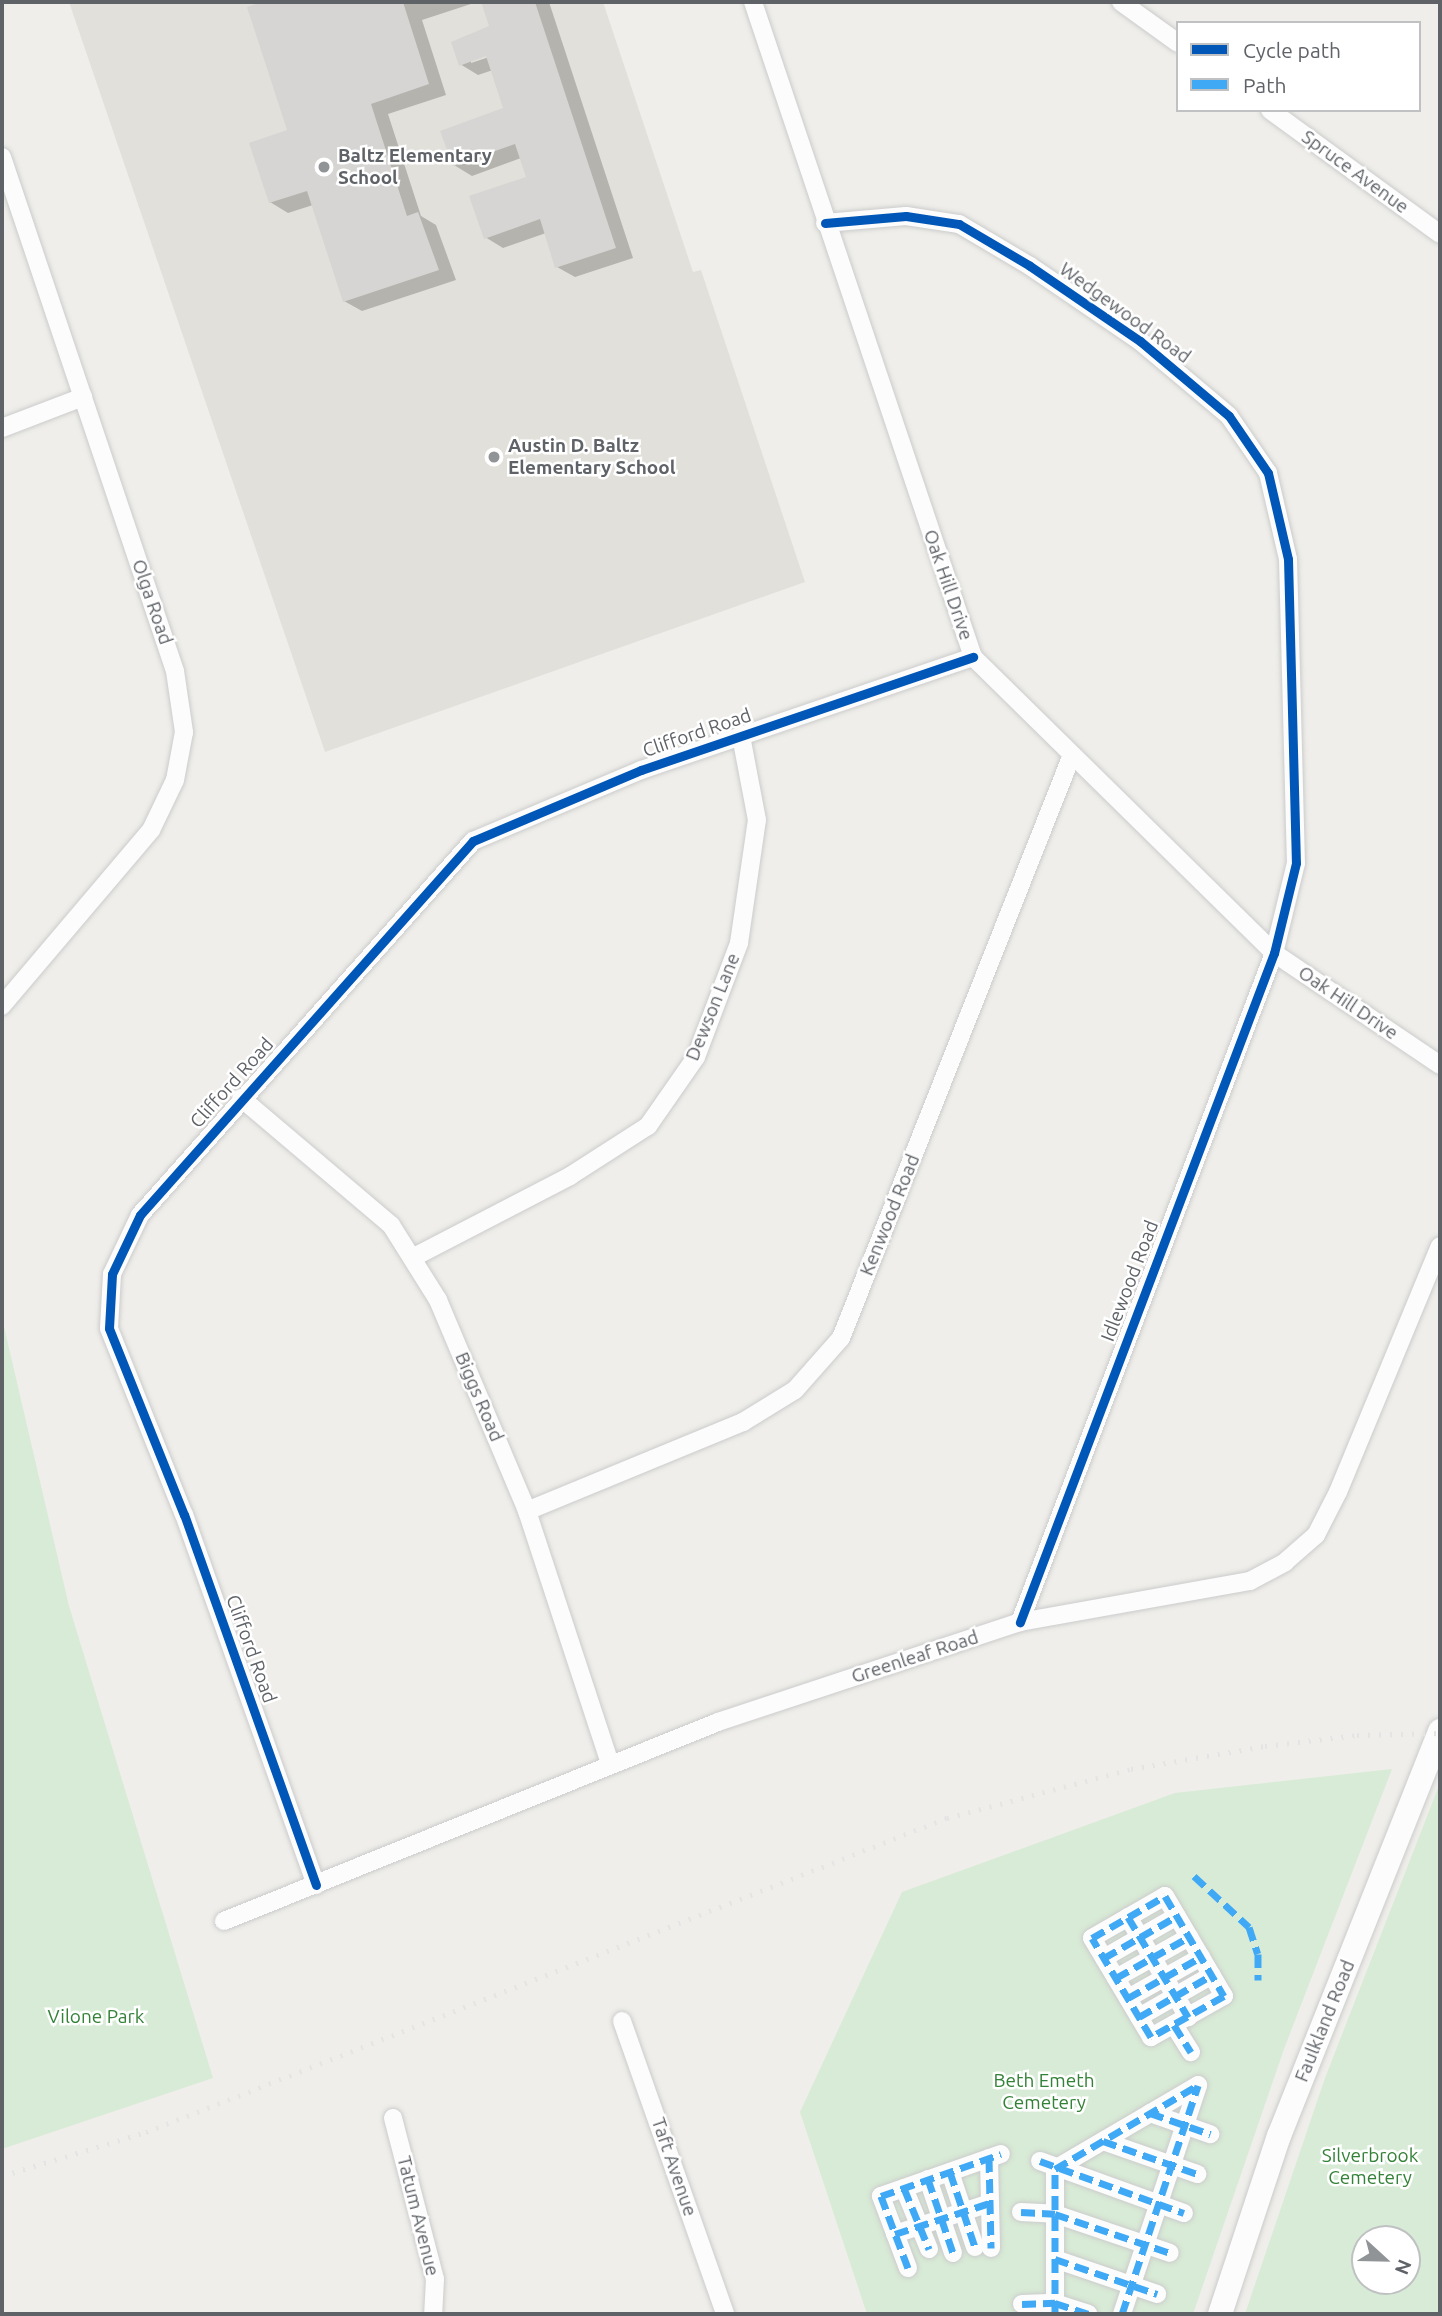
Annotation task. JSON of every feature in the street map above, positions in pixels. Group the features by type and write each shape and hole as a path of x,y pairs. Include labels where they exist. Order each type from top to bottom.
{"main road":[{"name":"Faulkland Road","path":"1220,2314 1279,2136 1440,1731"}],"street":[{"name":"Oak Hill Drive","path":"753,2 825,223 973,657 1274,953 1440,1065"},
{"path":"1121,2 1176,42"},
{"name":"Spruce Avenue","path":"1273,112 1440,234"},
{"name":"Olga Road","path":"2,157 175,671 184,732 175,780 151,830 2,1006"},
{"name":"Wedgewood Road","path":"825,223 906,216 959,224 1030,266 1140,341 1229,416 1268,473 1288,559 1296,863 1274,953"},
{"path":"2,428 83,397"},
{"name":"Clifford Road","path":"316,1885 184,1515 109,1328 112,1274 140,1214 473,841 641,770 973,657"},
{"name":"Dewson Lane","path":"414,1257 570,1176 648,1126 696,1058 739,943 757,820 741,736"},
{"name":"Kenwood Road","path":"527,1511 743,1422 795,1390 841,1338 1072,755"},
{"name":"Idlewood Road","path":"1020,1622 1274,953"},
{"name":"Biggs Road","path":"241,1098 391,1225 414,1257 438,1300 527,1511 610,1764"},
{"name":"Greenleaf Road","path":"224,1921 718,1722 1020,1622 1250,1581 1285,1562 1316,1535 1338,1492 1440,1246"},
{"path":"1165,1896 1177,1916 1224,1996 1151,2038 1092,1938 1165,1896"},
{"path":"1104,1958 1177,1916"},
{"path":"1128,1917 1176,1996 1191,2052"},
{"path":"1116,1978 1189,1937"},
{"path":"1128,1998 1201,1957"},
{"path":"1139,2017 1212,1975"},
{"name":"Taft Avenue","path":"622,2021 725,2314"},
{"path":"1047,2165 1103,2141 1198,2085 1122,2314"},
{"path":"1150,2113 1210,2134"},
{"name":"Tatum Avenue","path":"393,2118 435,2279 433,2314"},
{"path":"1103,2141 1197,2174"},
{"path":"908,2269 881,2196 995,2156 983,2247 964,2212 950,2172"},
{"path":"1047,2165 1184,2213"},
{"path":"1047,2165 1055,2214 1055,2309"},
{"path":"928,2179 953,2253"},
{"path":"904,2188 929,2249"},
{"path":"895,2234 990,2203"},
{"path":"1021,2212 1055,2214 1170,2253"},
{"path":"1055,2259 1157,2294"},
{"path":"1022,2304 1088,2314"}],"shaded area":[{"name":"Austin D. Baltz Elementary School","path":"69,2 603,2 693,272 701,270 805,582 325,752"}],"green space":[{"name":"Vilone Park","path":"2,1318 69,1606 213,2078 2,2149"},
{"name":"Beth Emeth Cemetery","path":"1392,1769 1284,2049 1193,2314 867,2314 800,2112 902,1892 1175,1793"},
{"name":"Silverbrook Cemetery","path":"1440,1783 1440,2314 1245,2314 1325,2078"}],"building":[{"name":"Baltz Elementary School","path":"262,2 403,2 429,84 371,104 407,216 418,212 439,270 343,302 307,191 269,203 249,143 287,130 247,7"},
{"name":"Baltz Elementary School","path":"481,2 535,2 616,248 555,268 540,219 484,239 469,196 526,177 515,144 453,166 440,131 503,108 486,56 459,66 451,42 489,26"}],"railway":[{"path":"2,2176 146,2132 947,1818 1131,1769 1265,1746 1357,1735 1440,1733"}],"marked path":[{"path":"1194,1876 1249,1927 1258,1954 1258,1980"},
{"path":"1165,1896 1224,1996 1151,2037 1092,1938 1165,1896"},
{"path":"1104,1958 1177,1916"},
{"path":"1128,1917 1188,2017"},
{"path":"1116,1978 1189,1937"},
{"path":"1128,1998 1201,1957"},
{"path":"1139,2017 1212,1975"},
{"path":"1174,2025 1191,2052"},
{"path":"1055,2314 1055,2169 1198,2085"},
{"path":"1122,2314 1198,2085"},
{"path":"1150,2113 1210,2134"},
{"path":"1103,2141 1197,2174"},
{"path":"908,2268 881,2196 1001,2154"},
{"path":"989,2158 991,2248"},
{"path":"1040,2161 1184,2213"},
{"path":"950,2172 975,2247"},
{"path":"928,2179 953,2253"},
{"path":"904,2188 929,2249"},
{"path":"895,2234 990,2203"},
{"path":"1021,2212 1055,2214 1170,2253"},
{"path":"1055,2259 1157,2294"},
{"path":"1022,2304 1055,2303 1088,2314"}],"cycle path":[{"path":"825,223 906,216 959,224 1030,266 1140,341 1229,416 1268,473 1288,559 1296,863 1274,953 1020,1622"},
{"path":"316,1885 184,1515 109,1328 112,1274 140,1215 473,841 641,770 973,657"}],"place":[{"name":"Baltz Elementary School","path":"324,167"},
{"name":"Austin D. Baltz Elementary School","path":"494,457"}]}
